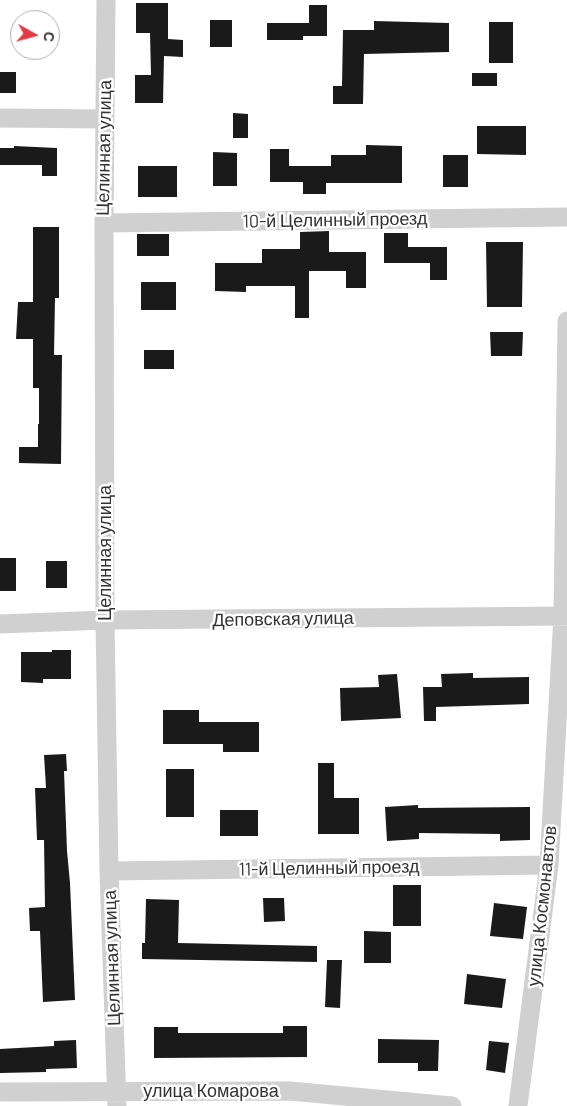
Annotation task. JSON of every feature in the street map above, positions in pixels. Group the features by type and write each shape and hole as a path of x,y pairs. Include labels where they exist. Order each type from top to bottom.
{"street":[{"name":"Целинная улица","path":"106,0 104,223 106,620 109,871 116,1098"},
{"path":"0,118 105,119"},
{"name":"10-й Целинный проезд","path":"104,223 567,217"},
{"name":"улица Космонавтов","path":"518,1106 549,865 565,616 567,321"},
{"name":"Деповская улица","path":"0,624 106,620 565,616"},
{"name":"11-й Целинный проезд","path":"109,871 549,865"},
{"name":"улица Комарова","path":"0,1092 116,1098 290,1098 452,1106"}],"building":[{"path":"136,3 168,3 168,39 183,40 183,57 164,56 163,103 135,103 135,75 151,75 150,33 136,33"},
{"path":"309,5 327,5 327,36 303,36 303,40 267,40 267,23 309,23"},
{"path":"210,20 232,20 232,47 210,47"},
{"path":"374,21 449,23 449,52 364,54 363,104 333,104 333,86 342,86 343,30 374,30"},
{"path":"489,22 513,22 513,63 489,63"},
{"path":"0,72 16,72 16,93 0,93"},
{"path":"472,73 497,73 497,86 472,86"},
{"path":"233,113 248,114 248,138 233,138"},
{"path":"477,126 526,126 526,155 477,154"},
{"path":"366,145 402,146 402,183 326,183 326,194 303,194 303,182 270,182 270,149 289,149 289,166 331,166 331,155 366,155"},
{"path":"14,146 57,148 57,176 42,176 42,165 0,165 0,148 14,148"},
{"path":"213,152 237,153 237,186 213,186"},
{"path":"443,155 468,155 468,187 443,187"},
{"path":"138,166 177,166 177,197 138,197"},
{"path":"33,227 59,227 59,298 55,298 54,355 62,355 61,464 19,463 19,447 38,447 39,388 33,388 33,339 16,339 18,302 33,302"},
{"path":"329,231 329,252 366,252 366,288 346,288 346,271 309,271 309,318 295,318 295,286 246,286 246,292 215,291 215,263 262,263 262,249 300,249 300,232"},
{"path":"384,233 408,233 408,247 447,247 447,280 430,280 430,263 384,263"},
{"path":"137,234 169,234 169,256 137,256"},
{"path":"486,242 523,242 522,307 487,307"},
{"path":"141,282 176,282 176,310 141,310"},
{"path":"490,332 523,332 522,356 491,356"},
{"path":"144,350 174,350 174,369 144,369"},
{"path":"0,558 16,558 16,591 0,591"},
{"path":"46,561 67,561 67,588 46,588"},
{"path":"52,650 71,650 71,679 43,679 43,683 21,682 21,652 52,652"},
{"path":"473,673 473,678 529,677 529,704 436,707 436,721 424,721 423,687 442,687 441,674"},
{"path":"397,674 401,718 341,721 340,688 379,687 378,675"},
{"path":"163,710 199,710 199,722 259,722 259,752 223,752 223,744 163,744"},
{"path":"66,754 67,771 64,771 75,1000 43,1002 40,931 30,931 29,908 45,907 44,840 37,840 35,788 46,788 44,755"},
{"path":"318,763 334,763 334,798 359,798 359,834 318,834"},
{"path":"166,769 194,769 194,817 166,817"},
{"path":"418,805 418,808 530,807 530,840 500,841 500,834 419,833 419,839 387,841 385,807"},
{"path":"220,810 258,810 258,836 220,836"},
{"path":"393,885 421,885 421,926 393,926"},
{"path":"263,898 284,898 285,921 264,922"},
{"path":"146,899 179,900 178,943 317,946 317,962 142,959 142,943 145,943"},
{"path":"494,903 527,907 523,939 490,936"},
{"path":"364,931 391,932 391,963 364,963"},
{"path":"327,960 342,960 340,1008 325,1007"},
{"path":"467,974 506,979 502,1008 464,1004"},
{"path":"283,1026 307,1026 307,1057 154,1058 154,1027 178,1027 178,1033 283,1033"},
{"path":"378,1039 439,1040 438,1071 418,1071 418,1063 378,1063"},
{"path":"76,1040 77,1068 46,1069 46,1072 0,1073 0,1049 54,1046 54,1041"},
{"path":"489,1041 509,1043 505,1073 486,1070"}]}
